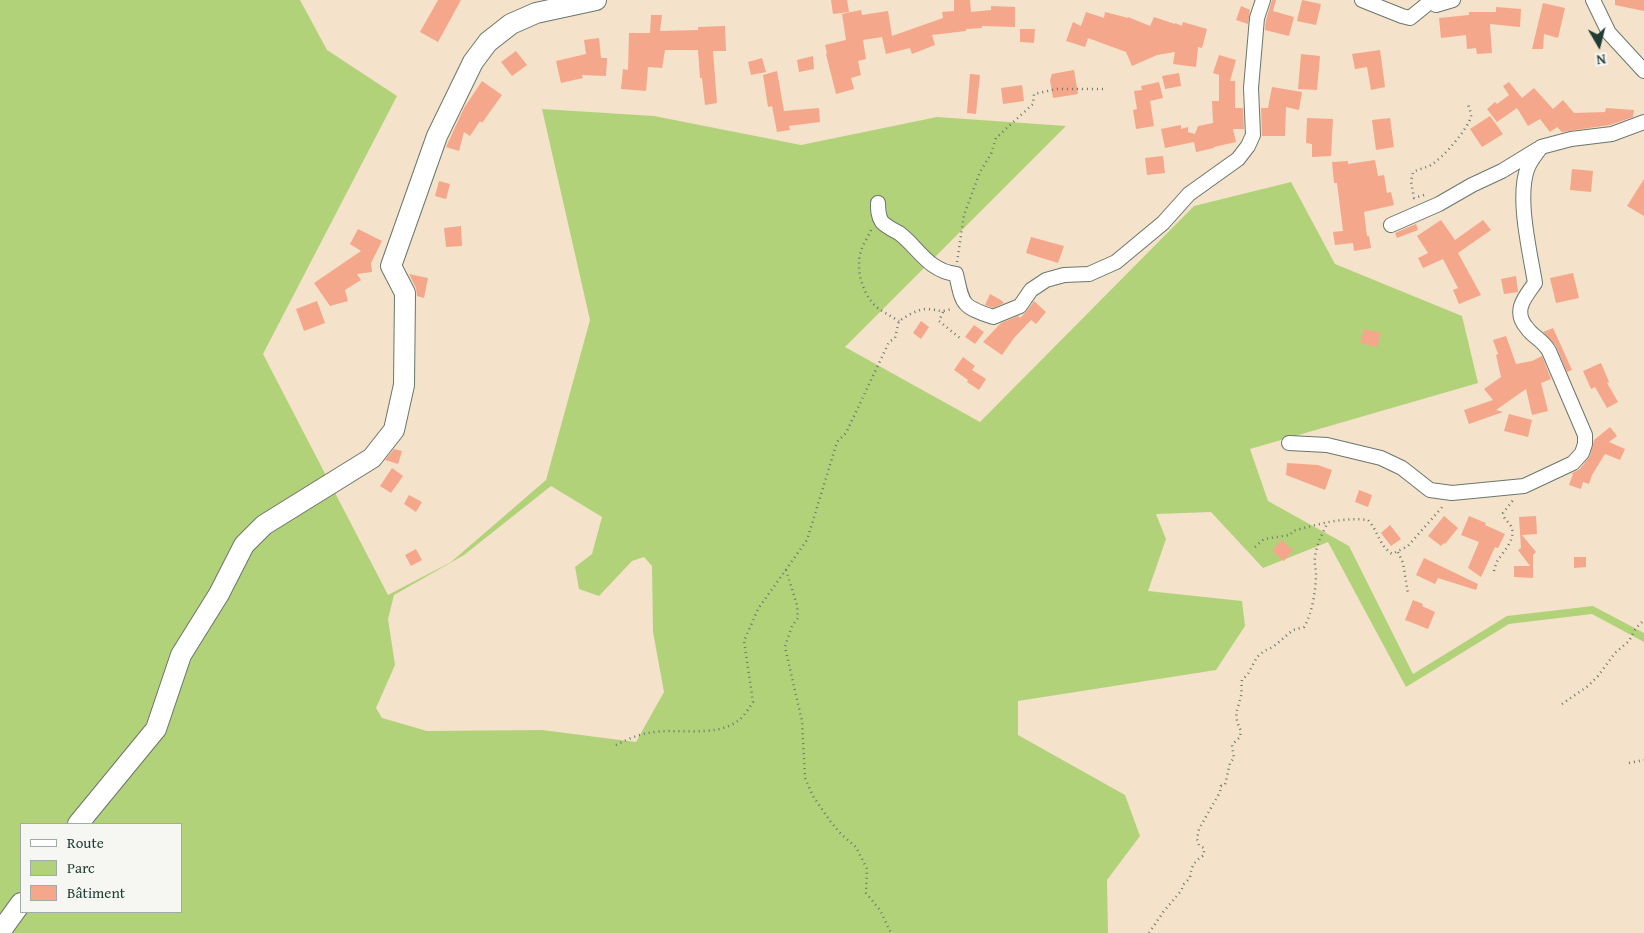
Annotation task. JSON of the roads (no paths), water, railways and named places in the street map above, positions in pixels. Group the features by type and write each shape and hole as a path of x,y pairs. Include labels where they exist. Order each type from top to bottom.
{"main road":[{"path":"79,823 156,728 181,655 219,594 244,545 264,524 372,458 394,430 404,385 405,293 391,266 437,136 473,62 488,42 511,24 536,13 596,0"},
{"path":"0,932 20,904"}],"street":[{"path":"878,210 883,223 900,234 916,251 938,268 945,272 956,274 963,303 972,310 993,317 1020,306 1031,290 1046,280 1064,275 1089,274 1116,262 1163,223 1189,194 1238,159 1248,146 1252,135 1251,88 1258,18 1263,0"},
{"path":"1362,0 1410,18 1431,1 1436,5 1453,0"},
{"path":"1592,0 1609,33 1644,71"},
{"path":"1391,225 1439,204 1502,171 1541,147 1571,138 1612,134 1644,122"},
{"path":"1289,443 1327,445 1381,458 1402,468 1430,490 1452,493 1524,486 1573,463 1582,453 1585,435 1549,351 1545,344 1526,328 1520,312 1520,304 1535,283 1524,210 1524,187 1528,167 1541,147"}]}
